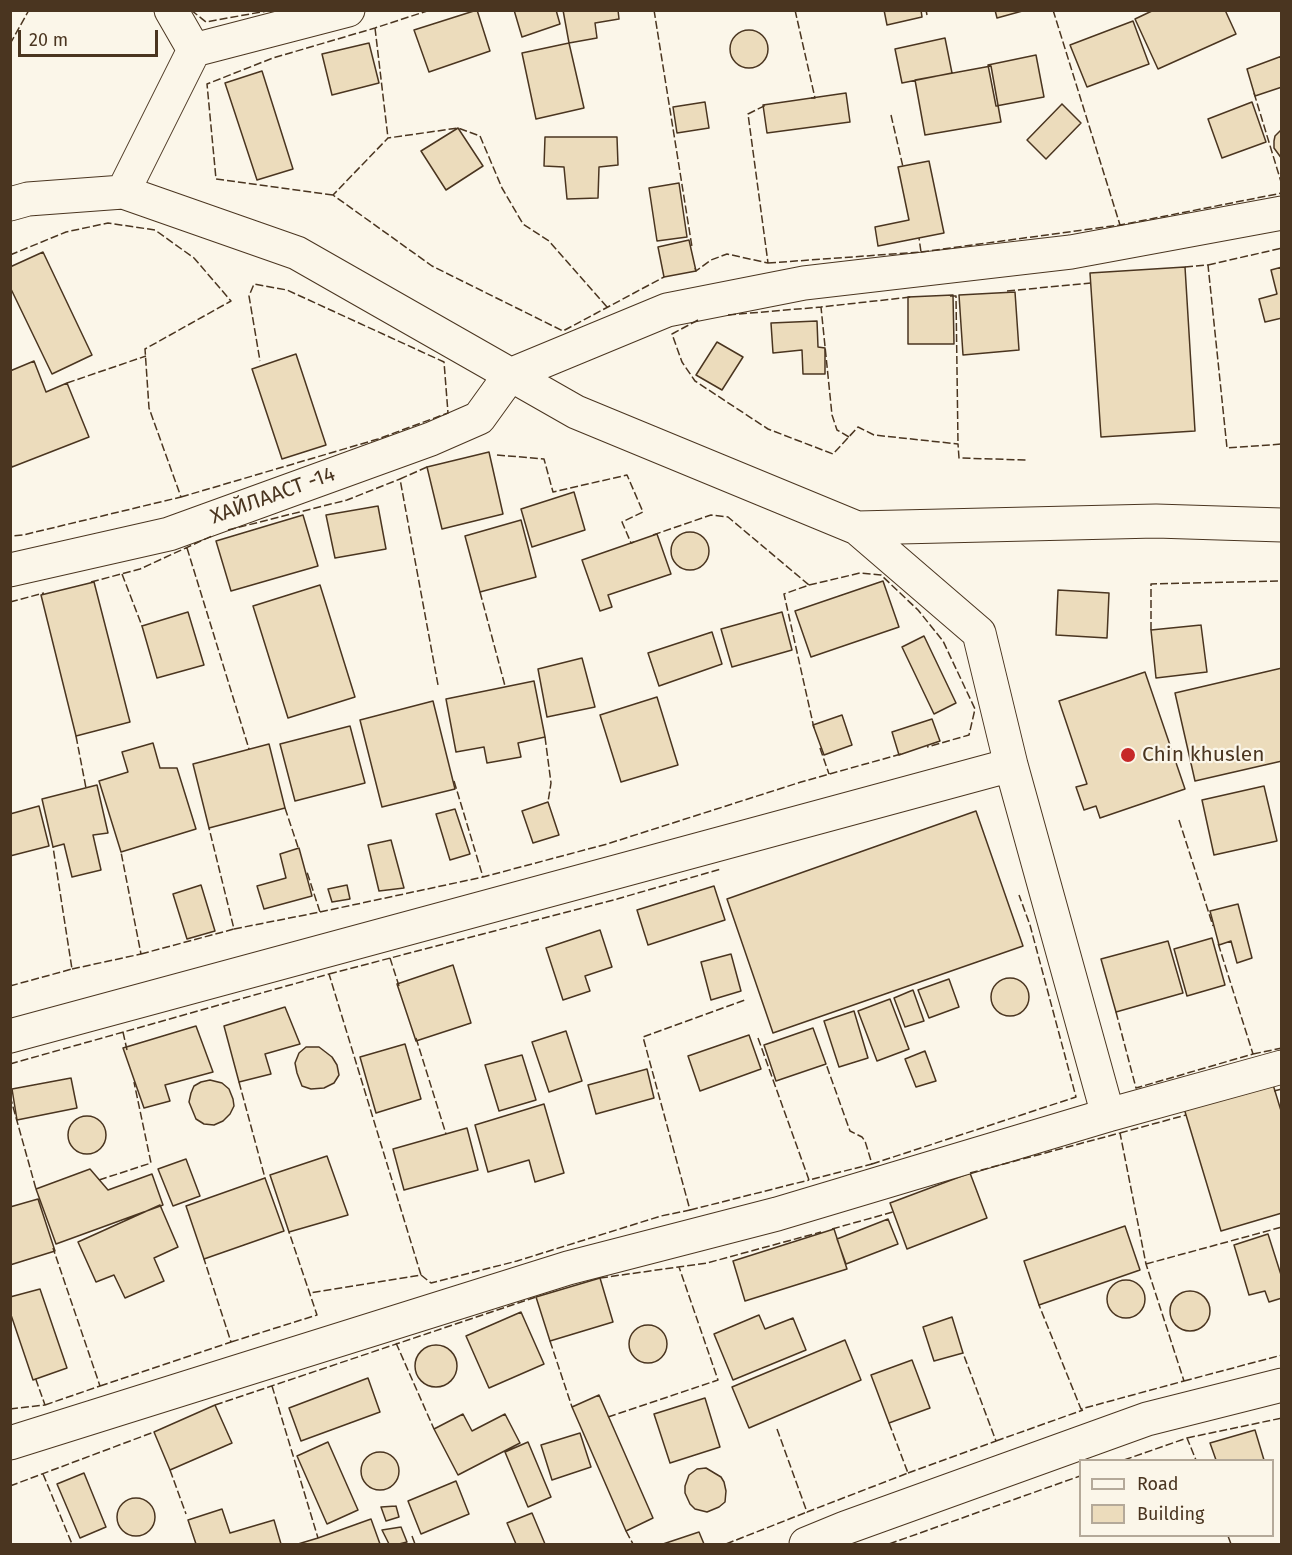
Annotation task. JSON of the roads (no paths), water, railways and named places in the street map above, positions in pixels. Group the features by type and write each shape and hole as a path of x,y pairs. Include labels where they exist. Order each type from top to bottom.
{"street":[{"path":"171,10 194,50"},
{"path":"123,192 194,50 348,10"},
{"path":"10,204 28,199 123,192 297,253 576,412 857,528 979,633 1011,765 1108,1115"},
{"path":"510,375 667,310 804,283 1071,252 1281,213"},
{"name":"ХАЙЛААСТ -14","path":"10,570 170,534 431,439 479,418 510,375"},
{"path":"857,528 1156,521 1281,525"},
{"path":"10,1036 1011,765"},
{"path":"10,1443 568,1268 777,1214 1108,1115 1281,1067"},
{"path":"806,1545 845,1528 1147,1419 1281,1385"}],"place":[{"name":"Chin khuslen","path":"1128,755"}]}
